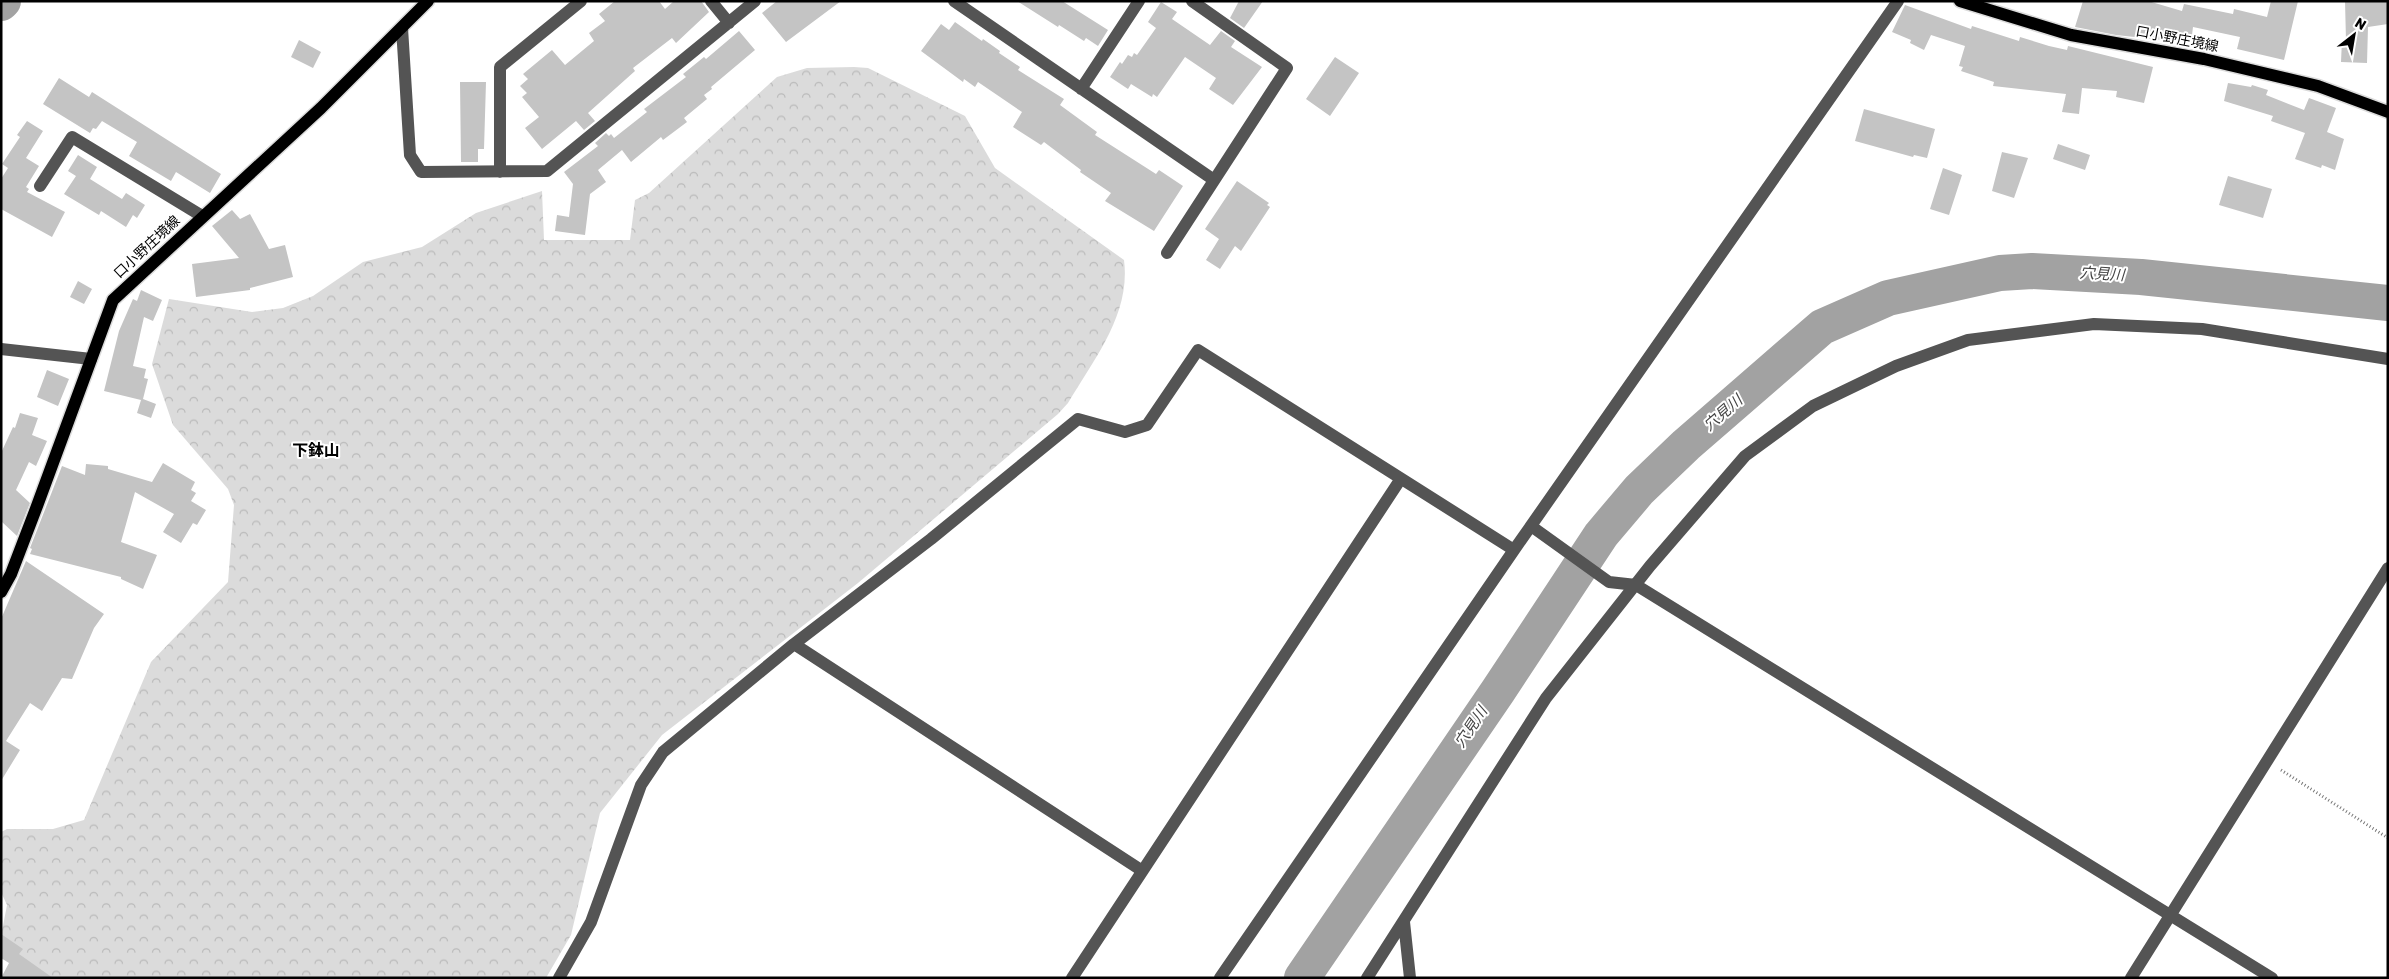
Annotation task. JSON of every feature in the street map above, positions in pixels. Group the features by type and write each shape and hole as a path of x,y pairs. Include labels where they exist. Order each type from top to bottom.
{"main road":[{"name":"口小野庄境線","path":"1,592 11,574 113,300 321,108 428,1"},
{"name":"口小野庄境線","path":"1960,1 2071,34 2204,59 2318,86 2388,112"}],"street":[{"path":"500,172 500,67 581,1"},
{"path":"711,1 728,23"},
{"path":"402,28 410,155 421,172 547,172 755,1"},
{"path":"954,1 1214,180"},
{"path":"1080,89 1139,1"},
{"path":"1167,254 1287,68 1192,1"},
{"path":"1220,978 1514,550 1898,1"},
{"path":"40,186 72,136 202,216"},
{"path":"1367,978 1546,698 1650,566 1744,456 1813,406 1896,366 1968,340 2094,324 2202,329 2388,360"},
{"path":"1,349 91,360"},
{"path":"559,978 591,922 641,785 663,752 794,644 931,539 1078,419 1126,432 1147,425 1198,350 1400,480 1514,550"},
{"path":"1072,978 1141,870 1400,480"},
{"path":"1531,526 1610,582 1636,585 2272,978"},
{"path":"2132,978 2388,568"},
{"path":"794,644 1141,870"},
{"path":"1404,922 1410,978"}],"path":[{"path":"2268,760 2292,778 2388,838"}],"green space":[{"path":"807,68 868,68 965,116 995,168 1124,260 1125,280 1122,299 1116,317 1099,353 1068,403 1058,414 858,583 662,735 600,813 571,935 546,978 42,978 1,936 7,905 1,892 1,832 7,829 53,829 84,820 151,662 228,582 234,505 228,489 173,425 152,364 169,299 252,312 283,308 313,296 363,262 422,247 476,213 542,191 544,240 630,240 635,200 649,193 777,77"}],"building":[{"path":"615,1 659,1 665,9 674,1 701,1 709,12 676,43 672,38 633,68 635,71 588,113 595,121 584,130 576,121 542,149 525,128 539,117 522,97 527,93 520,86 528,79 523,74 552,50 565,65 594,41 589,33 605,21 599,14"},
{"path":"777,1 841,1 786,42 762,13"},
{"path":"1017,1 1062,1 1108,30 1098,46 1086,38 1084,41 1059,25 1058,27"},
{"path":"1239,1 1263,1 1244,28 1230,18"},
{"path":"2083,1 2148,1 2182,11 2184,4 2233,14 2234,9 2267,17 2271,1 2298,1 2284,60 2237,49 2240,37 2193,27 2191,43 2116,35 2075,27"},
{"path":"2345,1 2388,1 2388,24 2368,27 2367,63 2341,62 2342,40 2346,41"},
{"path":"1161,2 1177,12 1172,19 1210,45 1221,31 1235,41 1231,47 1262,67 1233,105 1209,89 1216,78 1185,57 1157,97 1153,94 1152,97 1131,84 1128,89 1110,77 1120,62 1122,64 1128,55 1132,57 1134,53 1137,55 1156,28 1148,22"},
{"path":"1905,5 1971,29 1972,26 2019,41 2020,37 2067,50 2068,46 2153,67 2144,103 2116,97 2117,91 2082,88 2079,114 2062,112 2066,94 1993,86 1994,82 1961,71 1963,67 1959,66 1965,46 1931,35 1924,50 1910,43 1911,40 1892,32"},
{"path":"955,22 1000,51 999,53 1020,67 1018,70 1064,99 1060,105 1097,132 1095,135 1156,174 1159,170 1183,186 1154,231 1105,201 1111,193 1080,172 1081,170 1044,142 1041,145 1013,127 1022,112 978,82 975,87 964,79 963,82 921,51 941,24 949,30"},
{"path":"739,31 755,50 711,87 712,89 704,95 707,99 684,118 687,122 663,140 661,137 631,162 622,150 598,170 606,182 590,194 585,235 555,231 557,215 569,217 573,184 564,172 598,146 595,143 606,133 609,136 611,134 614,138 647,112 644,109 686,77 683,74 704,57 706,59"},
{"path":"299,40 321,52 313,68 291,57"},
{"path":"1335,57 1359,73 1330,116 1306,99"},
{"path":"59,78 89,97 92,92 221,174 210,193 176,172 171,181 129,156 137,142 102,121 90,133 43,104"},
{"path":"460,82 486,82 484,149 478,149 478,162 461,162"},
{"path":"2228,83 2251,87 2252,85 2268,90 2266,95 2304,110 2309,98 2336,108 2327,132 2344,139 2335,170 2322,165 2321,168 2295,159 2305,133 2271,121 2273,116 2224,101"},
{"path":"1864,109 1935,129 1927,158 1914,155 1913,157 1855,141"},
{"path":"27,121 43,131 26,158 39,166 26,187 29,189 27,192 65,212 52,237 1,209 1,179 8,168 2,164 20,137 17,135"},
{"path":"2058,144 2090,155 2085,170 2053,159"},
{"path":"2002,152 2028,158 2014,198 1992,191"},
{"path":"78,155 97,167 90,179 122,199 126,193 145,205 137,218 133,215 126,227 101,211 99,215 64,194 76,176 68,171"},
{"path":"1943,168 1962,175 1949,215 1930,209"},
{"path":"2228,176 2272,189 2263,218 2219,205"},
{"path":"1237,181 1269,203 1267,205 1270,207 1241,251 1235,246 1220,269 1206,260 1219,239 1205,229"},
{"path":"232,210 240,219 250,214 269,249 285,245 293,277 250,288 250,290 196,297 192,264 239,258 212,226"},
{"path":"78,281 92,289 84,304 70,297"},
{"path":"141,290 162,300 153,321 144,317 133,366 146,369 144,378 148,379 143,399 156,404 151,418 137,413 141,400 104,391 119,331 133,299 137,301"},
{"path":"47,370 69,379 58,406 37,397"},
{"path":"20,413 38,418 32,435 47,441 36,466 29,462 16,490 30,503 17,536 2,522 1,524 1,453 13,427 15,428"},
{"path":"163,463 195,482 191,490 196,493 191,501 206,510 197,525 193,523 181,543 163,532 174,514 135,492 121,542 157,555 143,589 121,579 121,577 30,554 32,549 30,548 62,466 85,475 86,464 108,466 108,469 152,482"},
{"path":"26,561 104,614 94,628 72,679 62,678 42,711 30,703 6,741 20,750 1,781 1,619"},
{"path":"1,934 23,949 19,954 53,978 1,978 9,963 1,958"}],"waterway":[{"name":"穴見川","path":"1302,978 1498,691 1601,535 1639,490 1686,445 1822,327 1888,298 2000,273 2032,271 2141,277 2388,303"}],"district":[{"name":"下鉢山","path":"316,450"}]}
